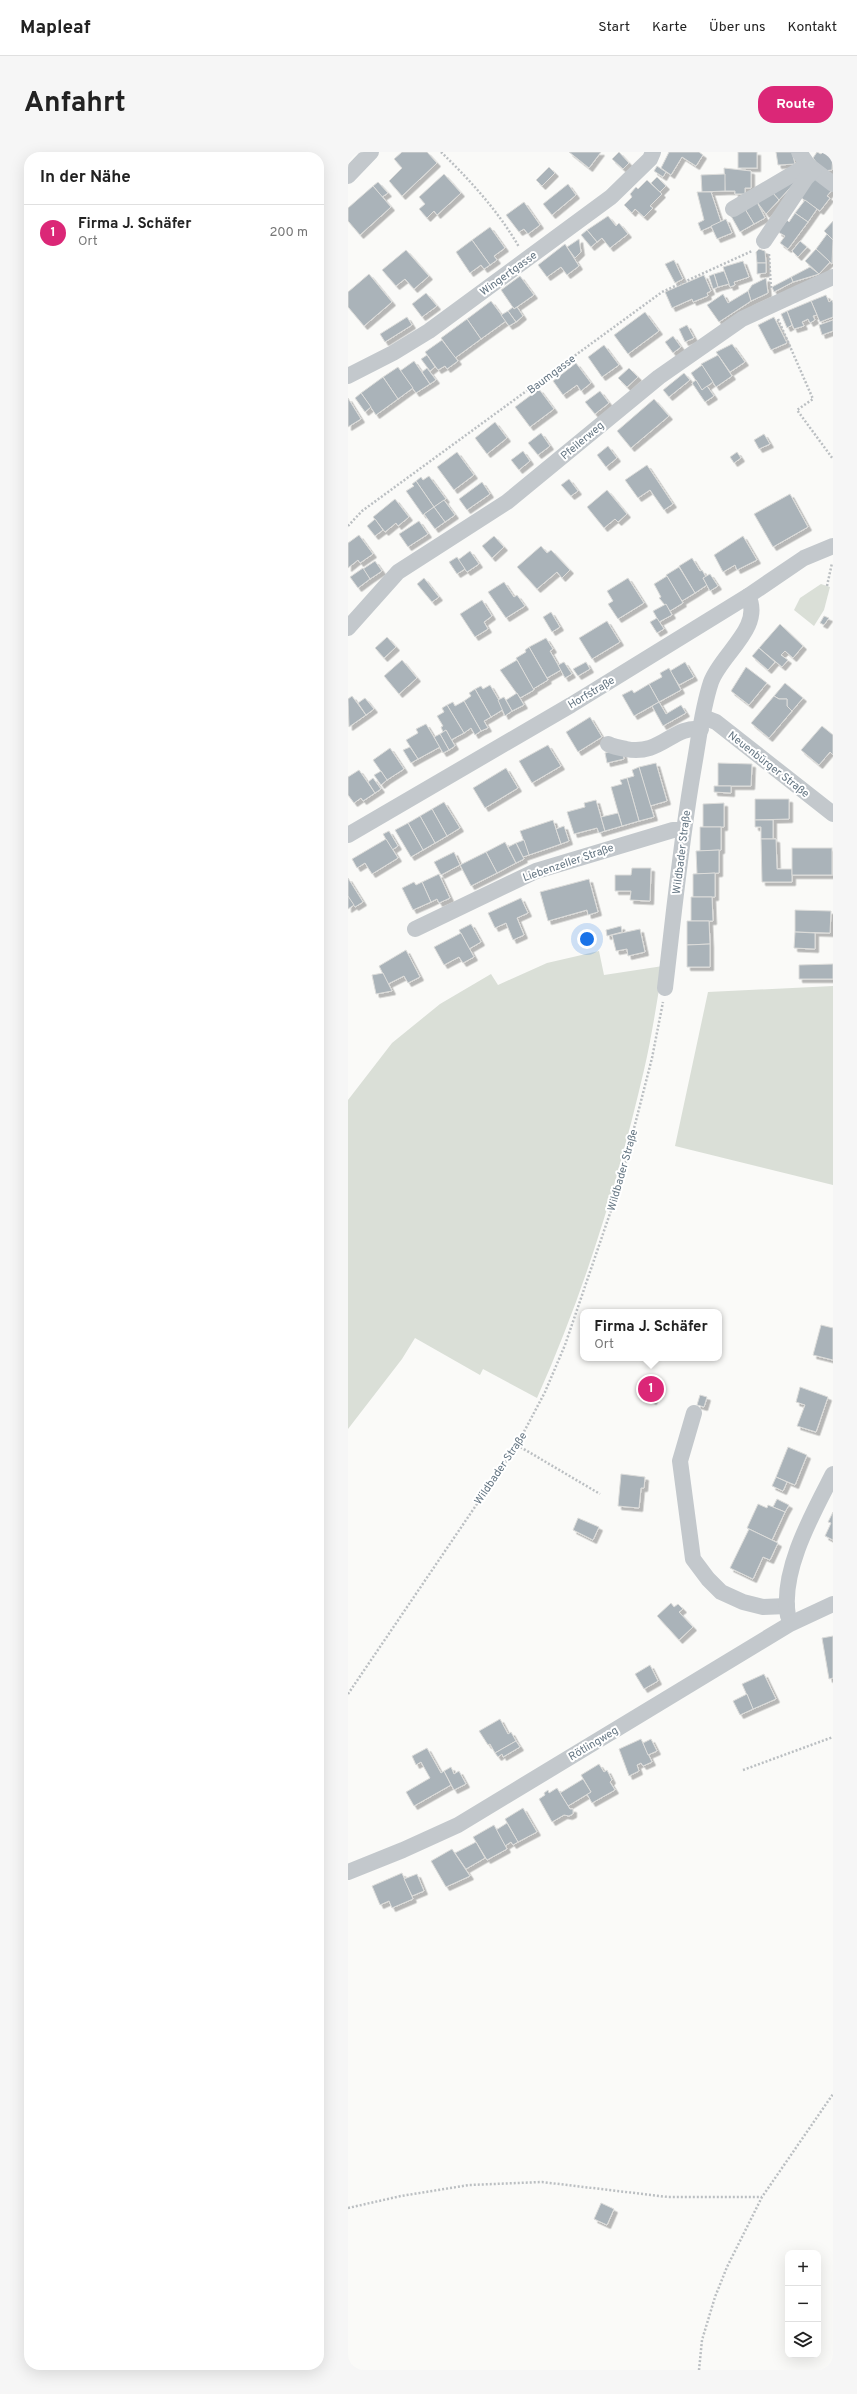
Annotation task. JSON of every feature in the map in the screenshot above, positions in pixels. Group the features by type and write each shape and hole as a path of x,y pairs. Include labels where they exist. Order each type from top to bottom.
{"street":[{"path":"348,176 371,152"},
{"name":"Wingertgasse","path":"348,376 393,354 429,331 526,260 611,196 650,159 653,152"},
{"path":"799,152 811,167 833,184"},
{"path":"733,209 811,167"},
{"path":"764,241 806,178 811,167"},
{"name":"Pfeilerweg","path":"348,628 398,572 507,502 659,377 742,319 833,277"},
{"name":"Horfstraße","path":"348,835 570,705 748,596 804,558 833,546"},
{"name":"Wildbader Straße","path":"665,988 683,830 707,694 714,675 749,624 752,604 748,596"},
{"name":"Neuenbürger Straße","path":"702,723 716,722 833,814"},
{"path":"608,744 632,750 651,749 702,723"},
{"name":"Liebenzeller Straße","path":"415,929 536,871 672,830 683,830"},
{"path":"694,1413 680,1460 693,1559 708,1579 721,1592 743,1602 763,1607 786,1606"},
{"path":"790,1624 786,1606 788,1590 796,1557 805,1531 833,1474"},
{"name":"Rötlingweg","path":"348,1872 403,1850 458,1825 790,1624 833,1604"}],"path":[{"path":"441,152 465,175 515,241"},
{"path":"764,241 768,247 773,304 813,399 797,410 833,459"},
{"name":"Baumgasse","path":"348,526 362,511 662,292 750,254 764,241"},
{"path":"827,586 833,560"},
{"name":"Wildbader Straße","path":"348,1694 517,1445 541,1399 565,1345 619,1187 652,1058 665,988"},
{"path":"517,1445 600,1494"},
{"path":"744,1770 833,1737"},
{"path":"699,2370 702,2340 715,2297 762,2197 833,2094"},
{"path":"348,2208 401,2196 469,2185 542,2182 668,2197 762,2197"}],"shaded area":[{"path":"821,584 830,587 824,610 814,626 794,610 800,598"},
{"path":"599,951 604,975 663,966 644,1070 623,1154 585,1278 537,1398 483,1369 480,1375 415,1338 402,1359 348,1429 348,1100 392,1043 440,1004 491,974 498,985 547,963"},
{"path":"833,986 833,1185 675,1146 708,992"}],"building":[{"path":"402,152 427,152 437,163 402,196 389,181 402,168 394,159"},
{"path":"569,152 601,152 589,168"},
{"path":"619,152 629,163 623,169 612,159"},
{"path":"669,152 699,152 703,155 696,166 682,157 671,175 661,168"},
{"path":"738,152 757,152 757,168 738,168"},
{"path":"776,152 792,152 795,164 778,165"},
{"path":"817,152 821,154 823,152 833,152 832,170 823,171 813,158"},
{"path":"657,166 666,172 663,177 654,171"},
{"path":"549,167 555,173 542,186 536,180"},
{"path":"724,168 751,171 751,188 745,188 745,194 735,194 735,191 725,191"},
{"path":"444,174 461,193 437,215 434,211 427,218 419,209 425,204 419,197"},
{"path":"725,174 725,191 702,192 701,175"},
{"path":"657,177 666,186 660,192 651,183"},
{"path":"815,177 832,190 827,196 830,198 820,211 800,197"},
{"path":"798,179 779,200 772,192"},
{"path":"647,180 662,194 650,206 653,208 644,217 635,209 632,213 624,205 632,197 630,194 636,187 638,189"},
{"path":"378,182 388,193 382,197 373,186"},
{"path":"568,184 576,195 552,215 543,204"},
{"path":"373,186 391,207 360,235 348,221 348,208"},
{"path":"697,192 711,192 721,222 701,231 698,223 704,220"},
{"path":"772,192 779,200 766,214 757,202"},
{"path":"805,200 817,209 808,222 795,213"},
{"path":"524,202 540,225 528,234 524,229 519,232 506,215"},
{"path":"757,202 765,218 754,224 745,209"},
{"path":"745,209 754,224 740,232 731,216"},
{"path":"795,213 808,222 788,249 780,243 785,236 778,232 787,220 789,222"},
{"path":"608,216 616,226 619,223 628,234 610,248 602,238 597,242 587,230"},
{"path":"726,219 732,233 717,239 711,226"},
{"path":"833,221 833,240 824,231"},
{"path":"490,227 505,248 494,256 497,260 490,265 472,240"},
{"path":"587,230 597,242 591,247 581,235"},
{"path":"827,234 833,240 832,264 816,249"},
{"path":"579,239 581,252 575,258 567,247"},
{"path":"472,240 490,265 484,269 481,265 470,273 456,252"},
{"path":"800,241 807,247 798,257 792,251"},
{"path":"565,244 579,266 567,275 561,267 547,277 538,265"},
{"path":"759,249 765,251 766,263 757,263 756,252"},
{"path":"816,249 830,262 819,274 805,261"},
{"path":"406,250 429,276 414,289 405,279 396,286 382,270"},
{"path":"674,260 683,279 675,283 665,264"},
{"path":"743,261 749,277 734,282 735,285 730,287 723,267"},
{"path":"757,263 766,263 766,273 757,274"},
{"path":"810,267 819,274 793,282 791,277"},
{"path":"724,271 729,284 718,287 714,274"},
{"path":"369,274 392,302 364,326 348,307 348,292"},
{"path":"714,274 718,287 713,289 709,276"},
{"path":"704,275 711,291 707,293 708,296 693,302 692,299 672,308 665,292"},
{"path":"520,276 534,295 514,309 501,290"},
{"path":"791,277 793,282 774,292 772,287"},
{"path":"766,278 768,293 751,301 748,291 752,285"},
{"path":"748,291 751,301 719,322 707,305 723,294 728,303"},
{"path":"426,293 437,306 422,317 412,304"},
{"path":"826,295 829,302 832,300 833,303 833,317 820,322 811,301"},
{"path":"491,301 506,321 481,339 467,319"},
{"path":"811,301 817,315 813,316 815,320 810,323 808,319 802,322 804,326 794,329 787,311"},
{"path":"513,307 514,309 517,307 523,316 516,322 508,311"},
{"path":"508,311 516,322 509,326 501,315"},
{"path":"787,311 792,325 787,328 781,314"},
{"path":"645,312 659,331 628,354 614,335"},
{"path":"407,317 412,325 385,342 380,334"},
{"path":"774,317 787,343 771,350 758,325"},
{"path":"467,319 481,339 455,358 441,338"},
{"path":"833,320 833,331 822,335 819,325"},
{"path":"687,325 694,338 685,342 679,329"},
{"path":"673,336 681,347 673,353 665,342"},
{"path":"442,340 458,361 447,369 445,366 438,370 425,352"},
{"path":"732,344 745,362 730,372 716,352"},
{"path":"604,345 619,365 602,377 588,357"},
{"path":"427,355 435,367 430,371 421,359"},
{"path":"718,355 732,376 716,387 701,364"},
{"path":"414,361 430,384 416,393 400,371"},
{"path":"576,363 591,383 581,391 577,385 563,395 553,381"},
{"path":"702,365 713,382 702,390 691,373"},
{"path":"398,367 413,388 398,399 383,377"},
{"path":"427,368 436,380 430,384 422,372"},
{"path":"629,368 638,377 627,387 618,378"},
{"path":"684,373 690,380 669,397 663,390"},
{"path":"383,377 398,399 376,415 361,393"},
{"path":"696,380 702,390 707,386 714,396 705,402 692,383"},
{"path":"539,389 554,409 530,427 515,407"},
{"path":"600,391 609,403 595,414 585,402"},
{"path":"361,393 371,407 365,412 355,398"},
{"path":"348,398 361,419 348,427"},
{"path":"654,399 669,416 631,448 617,431"},
{"path":"495,422 507,438 487,454 475,438"},
{"path":"541,433 550,446 538,455 528,443"},
{"path":"764,434 770,444 759,449 754,440"},
{"path":"608,446 617,458 606,467 597,455"},
{"path":"523,451 530,461 519,470 511,460"},
{"path":"457,452 474,475 454,490 437,467"},
{"path":"737,452 741,458 734,463 730,457"},
{"path":"647,465 673,504 664,510 650,490 638,498 625,480"},
{"path":"429,476 446,499 434,507 416,481 421,477 423,480"},
{"path":"569,479 578,491 571,496 561,485"},
{"path":"416,481 434,507 423,515 406,491 414,486 412,484"},
{"path":"482,482 490,494 467,510 459,499"},
{"path":"607,490 627,514 618,522 615,519 604,528 587,507"},
{"path":"790,494 808,527 773,547 754,514"},
{"path":"395,499 409,517 398,526 396,523 385,532 373,517"},
{"path":"444,500 455,515 445,522 434,507"},
{"path":"434,507 445,522 435,529 424,514"},
{"path":"375,519 383,530 375,536 367,526"},
{"path":"419,521 428,534 408,547 399,534"},
{"path":"359,535 373,554 360,563 358,560 348,568 348,543"},
{"path":"494,536 504,547 492,558 482,546"},
{"path":"743,536 757,560 737,570 735,565 723,572 714,555"},
{"path":"541,546 547,553 551,550 570,570 562,578 557,572 537,589 517,567"},
{"path":"470,551 479,564 467,572 458,560"},
{"path":"457,557 465,569 457,574 449,562"},
{"path":"692,558 700,571 702,570 706,577 703,578 707,585 695,593 679,566"},
{"path":"375,561 382,571 370,579 363,569"},
{"path":"679,567 695,593 682,601 666,575"},
{"path":"363,568 370,579 358,588 350,577"},
{"path":"710,574 718,586 710,591 703,578"},
{"path":"667,576 683,603 670,611 659,598 661,597 654,584"},
{"path":"424,578 439,597 432,602 417,584"},
{"path":"628,578 644,603 618,619 608,604 613,601 607,591"},
{"path":"504,582 514,597 517,595 525,606 506,618 488,592"},
{"path":"482,600 492,616 484,622 488,629 475,637 460,614"},
{"path":"666,604 672,615 659,622 653,611"},
{"path":"551,612 560,627 552,632 543,617"},
{"path":"824,616 829,618 824,625 820,623"},
{"path":"657,618 664,629 657,633 650,622"},
{"path":"607,621 620,642 592,659 579,638"},
{"path":"780,624 803,646 793,658 785,651 781,655 788,660 782,667 759,648"},
{"path":"387,637 396,647 384,658 375,648"},
{"path":"546,638 553,649 550,651 561,670 547,678 529,647"},
{"path":"529,647 548,680 533,689 516,658 526,652 525,650"},
{"path":"759,648 775,662 768,670 752,656"},
{"path":"402,660 417,678 399,694 384,676"},
{"path":"517,660 534,690 520,698 500,670"},
{"path":"564,662 572,674 565,678 558,665"},
{"path":"586,662 590,669 578,676 573,669"},
{"path":"685,662 694,677 679,685 670,671"},
{"path":"746,667 767,683 749,705 731,691"},
{"path":"669,668 681,690 659,702 649,684 662,677 660,673"},
{"path":"785,683 803,698 792,711 787,706 787,699 779,699 774,696"},
{"path":"649,684 659,702 634,716 622,695 632,690 634,693"},
{"path":"490,685 504,709 491,717 475,689 481,686 483,689"},
{"path":"475,689 491,717 484,721 488,728 481,731 464,701 471,696 469,693"},
{"path":"517,693 524,705 512,711 506,700"},
{"path":"352,696 366,715 349,727 348,699"},
{"path":"774,696 779,699 787,699 787,706 792,711 769,738 751,723"},
{"path":"504,697 512,711 505,716 498,700"},
{"path":"365,698 374,709 366,715 358,703"},
{"path":"464,701 481,731 475,735 471,728 464,733 447,705 453,702 455,706"},
{"path":"659,702 666,714 681,705 686,713 663,726 652,706"},
{"path":"447,705 464,733 451,740 446,730 443,732 441,727 443,726 437,716 444,712 442,708"},
{"path":"590,717 602,737 578,752 566,732"},
{"path":"426,724 440,747 418,759 406,740 418,733 416,729"},
{"path":"822,726 833,735 833,755 830,752 819,765 801,750"},
{"path":"446,730 455,746 449,750 440,734"},
{"path":"440,734 449,750 443,753 434,737"},
{"path":"548,745 561,766 532,783 519,761"},
{"path":"410,747 418,759 411,763 403,750"},
{"path":"390,748 404,769 387,780 373,760"},
{"path":"622,749 624,759 607,763 605,753"},
{"path":"656,763 667,801 650,806 639,767"},
{"path":"718,763 752,764 751,786 718,786"},
{"path":"639,767 654,817 639,821 627,778 634,776 632,770"},
{"path":"506,768 518,788 485,808 473,788"},
{"path":"359,770 375,793 363,801 361,798 354,803 348,795 348,777"},
{"path":"381,771 387,780 381,785 374,775"},
{"path":"373,778 381,789 375,793 368,782"},
{"path":"627,778 639,821 622,826 611,787 622,784 620,780"},
{"path":"714,786 731,786 731,793 714,792"},
{"path":"755,799 789,799 789,819 755,820"},
{"path":"596,800 605,831 599,833 597,828 574,834 567,812 585,807 584,803"},
{"path":"444,802 460,828 447,836 432,809"},
{"path":"724,803 724,827 703,827 703,804"},
{"path":"432,809 447,836 435,843 420,816"},
{"path":"618,813 622,826 605,831 601,817"},
{"path":"420,816 435,843 423,850 408,823"},
{"path":"553,820 561,844 529,855 520,831"},
{"path":"755,820 773,820 773,839 761,839 761,827 755,827"},
{"path":"408,823 423,850 411,857 395,830"},
{"path":"564,826 569,841 561,844 556,829"},
{"path":"700,827 721,827 721,850 700,851"},
{"path":"389,831 398,846 392,850 383,834"},
{"path":"386,839 398,858 372,874 365,863 357,868 352,859"},
{"path":"761,839 776,839 777,869 792,869 792,882 762,882"},
{"path":"524,840 529,855 523,857 516,843"},
{"path":"505,842 516,863 497,873 486,852"},
{"path":"516,843 524,859 516,863 508,847"},
{"path":"792,848 832,848 832,875 792,875"},
{"path":"719,850 719,873 697,874 696,851"},
{"path":"454,852 460,865 441,875 434,862"},
{"path":"486,852 497,873 471,886 460,865"},
{"path":"632,868 651,868 650,901 630,900 631,891 615,891 615,875 631,875"},
{"path":"715,873 715,897 693,897 693,874"},
{"path":"439,874 450,898 439,903 437,899 431,902 422,882"},
{"path":"348,878 363,902 355,907 348,897"},
{"path":"589,879 598,912 588,915 587,910 548,921 540,892"},
{"path":"414,882 416,885 422,882 431,902 413,910 402,888"},
{"path":"348,896 354,905 348,909"},
{"path":"691,897 712,897 713,921 691,921"},
{"path":"521,898 528,913 517,918 524,935 513,940 506,923 495,928 488,913"},
{"path":"795,910 831,911 830,933 795,932"},
{"path":"687,921 709,921 710,944 687,945"},
{"path":"471,924 481,942 469,949 459,930"},
{"path":"621,926 622,932 607,936 606,930"},
{"path":"640,929 645,952 628,956 627,949 616,951 612,935"},
{"path":"795,932 815,933 815,949 794,948"},
{"path":"461,933 474,957 463,963 459,957 444,965 434,947"},
{"path":"710,944 710,967 687,967 687,945"},
{"path":"406,950 420,977 408,983 404,976 388,984 379,966"},
{"path":"833,964 833,979 799,979 799,965"},
{"path":"383,973 392,991 376,994 372,975"},
{"path":"821,1325 833,1328 833,1360 813,1355"},
{"path":"649,1377 660,1381 653,1401 641,1396"},
{"path":"800,1387 828,1397 816,1432 797,1426 805,1405 796,1402"},
{"path":"700,1395 707,1397 704,1407 697,1405"},
{"path":"788,1447 807,1455 795,1485 776,1477"},
{"path":"621,1474 645,1477 644,1488 641,1488 639,1508 618,1506"},
{"path":"776,1477 787,1482 783,1491 772,1486"},
{"path":"777,1499 789,1505 785,1512 773,1507"},
{"path":"758,1504 767,1508 768,1505 785,1512 772,1540 747,1528"},
{"path":"833,1512 833,1540 825,1536 831,1523 828,1522"},
{"path":"578,1518 599,1527 593,1540 573,1530"},
{"path":"749,1529 778,1543 770,1560 763,1557 753,1579 730,1568"},
{"path":"671,1603 674,1607 678,1604 683,1609 679,1612 693,1627 679,1640 657,1616"},
{"path":"833,1636 833,1678 829,1679 822,1638"},
{"path":"650,1665 658,1681 644,1689 635,1674"},
{"path":"764,1674 776,1699 753,1709 742,1684"},
{"path":"747,1694 753,1709 740,1715 733,1701"},
{"path":"500,1719 508,1734 511,1732 516,1741 495,1753 490,1744 488,1745 479,1731"},
{"path":"641,1739 652,1762 643,1766 641,1763 637,1765 639,1771 629,1776 619,1749"},
{"path":"651,1739 657,1751 648,1755 643,1743"},
{"path":"516,1741 520,1747 503,1757 502,1754 498,1757 495,1753"},
{"path":"427,1748 441,1773 444,1771 451,1785 414,1806 406,1792 430,1778 421,1762 416,1765 412,1756"},
{"path":"599,1764 604,1772 607,1770 612,1780 610,1782 615,1790 592,1803 587,1794 591,1792 581,1775"},
{"path":"451,1767 454,1774 459,1771 466,1784 454,1790 444,1771"},
{"path":"583,1779 591,1792 568,1806 560,1793"},
{"path":"557,1788 570,1809 573,1809 573,1814 569,1816 564,1815 552,1822 539,1799 545,1795 544,1793 548,1790 549,1793"},
{"path":"523,1808 537,1832 518,1842 505,1819"},
{"path":"507,1823 518,1842 513,1845 511,1842 505,1846 496,1830"},
{"path":"494,1825 507,1849 487,1860 473,1837"},
{"path":"476,1842 485,1858 466,1869 455,1853"},
{"path":"452,1849 470,1876 446,1887 431,1861"},
{"path":"402,1873 413,1899 392,1908 389,1901 380,1905 372,1886"},
{"path":"417,1874 424,1891 412,1896 404,1879"},
{"path":"601,2203 614,2209 607,2225 594,2219"}],"place":[{"name":"Firma J. Schäfer","path":"651,1389"}]}
